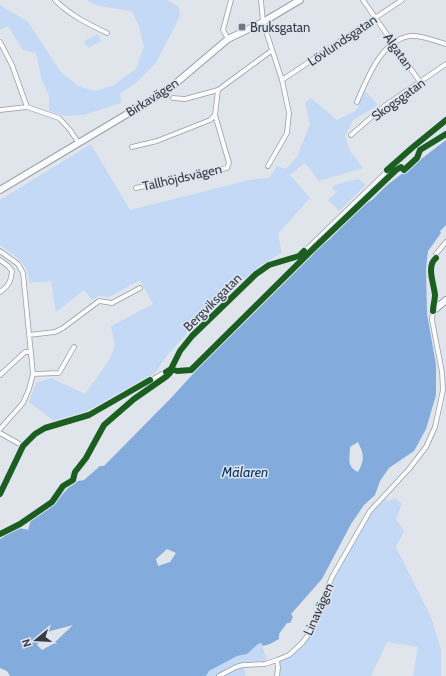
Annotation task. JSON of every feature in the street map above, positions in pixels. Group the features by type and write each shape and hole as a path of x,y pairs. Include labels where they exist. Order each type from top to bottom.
{"street":[{"path":"55,0 64,9 76,17 107,33"},
{"path":"228,39 223,30 231,0"},
{"path":"261,0 263,22 271,51 282,80 289,113 287,133 268,166"},
{"name":"Birkavägen","path":"0,190 169,89 228,39 263,22 300,0"},
{"name":"Algatan","path":"363,0 420,82"},
{"name":"Lövlundsgatan","path":"282,80 402,0"},
{"path":"357,102 374,66 393,42 412,36 428,38 446,44"},
{"path":"0,42 12,66 27,108"},
{"path":"173,98 185,99 218,90 271,51"},
{"name":"Skogsgatan","path":"351,134 383,107 446,64"},
{"name":"Tallhöjdsvägen","path":"136,188 227,168 229,163 215,115 218,90"},
{"path":"0,110 27,108 59,118 78,142"},
{"path":"132,147 157,141 197,126 210,120 215,115"},
{"name":"Bergviksgatan","path":"0,494 23,446 35,434 43,429 89,414 171,368 180,351 192,336 256,274 269,266 299,256 400,158 446,120"},
{"path":"436,258 436,254 446,242"},
{"path":"0,251 18,264 23,273 33,374 23,403 0,429"},
{"path":"0,260 12,271 10,282 6,288 0,292"},
{"path":"29,335 54,332 63,328 99,300 112,303 140,288"},
{"path":"433,311 446,300"},
{"name":"Linavägen","path":"219,676 243,665 265,664 277,660 289,655 296,649 309,634 332,577 370,511 426,447 435,426 443,390 442,372 432,320 433,311"},
{"path":"33,374 59,373 74,347"},
{"path":"0,375 25,352 31,352"},
{"path":"0,433 23,446"},
{"path":"277,660 277,676"}],"shaded area":[{"path":"87,0 167,0 179,7 180,16 156,63 136,83 120,93 121,103 84,115 65,116 49,111 49,96 42,80 36,53 23,50 8,26 0,30 0,5 28,22 61,72 78,86 95,91 112,86 136,69 144,47 139,26 132,11 98,6"},
{"path":"98,34 101,41 88,48 84,41"},
{"path":"365,91 378,105 353,120 345,136 350,151 363,168 319,181 305,163 290,175 310,198 278,234 282,253 261,265 192,327 166,357 155,373 87,411 54,421 29,402 36,383 51,378 85,394 108,362 115,346 111,326 153,304 140,280 109,297 99,296 92,300 84,290 56,312 51,281 30,283 29,276 24,265 0,245 0,200 91,144 130,210 249,180 269,178 277,166 286,169 297,157 310,124 305,103 311,98 337,120 356,111"},
{"path":"358,179 366,185 339,211 328,200 336,193 332,187"},
{"path":"395,498 402,504 396,519 404,531 396,547 431,617 441,649 441,676 413,676 418,647 387,642 371,676 279,676 279,661 291,656 304,645 311,635 331,584 364,524 385,499 388,501"},
{"path":"261,643 267,660 243,663 229,667 217,676 206,676 209,671 237,656 247,654"},
{"path":"243,665 246,676 219,676"}],"water":[{"name":"Mälaren","path":"446,140 446,225 440,231 441,233 428,251 426,268 427,314 436,365 436,395 426,429 414,451 389,468 380,481 375,495 364,505 351,524 322,579 291,614 293,617 290,623 287,623 279,634 279,639 263,646 261,643 258,644 247,654 237,656 209,671 206,676 10,676 7,671 0,668 0,539 12,530 18,528 28,530 31,520 55,503 68,488 78,481 84,480 100,466 104,466 274,290 319,247 330,239 362,206 372,200 386,186","holes":["358,442 362,450 363,457 362,464 358,472 350,465 349,459 350,447","167,549 176,553 170,562 158,566 156,559","73,625 53,644 42,650 37,645 47,632"]}],"cycle path":[{"path":"387,170 446,120"},
{"path":"0,534 20,524 52,502 63,486 73,480 75,472 86,458 104,425 134,399 167,376 171,369 177,371 191,370 314,248 396,170 401,167 404,170 417,158 420,150 446,134"},
{"path":"166,372 171,369 180,351 192,336 256,274 269,265 299,256 304,251"},
{"path":"433,311 435,295 431,275 431,266 436,258"},
{"path":"0,494 23,446 35,434 45,428 89,415 150,380"}],"place":[{"name":"Bruksgatan","path":"242,27"}]}
